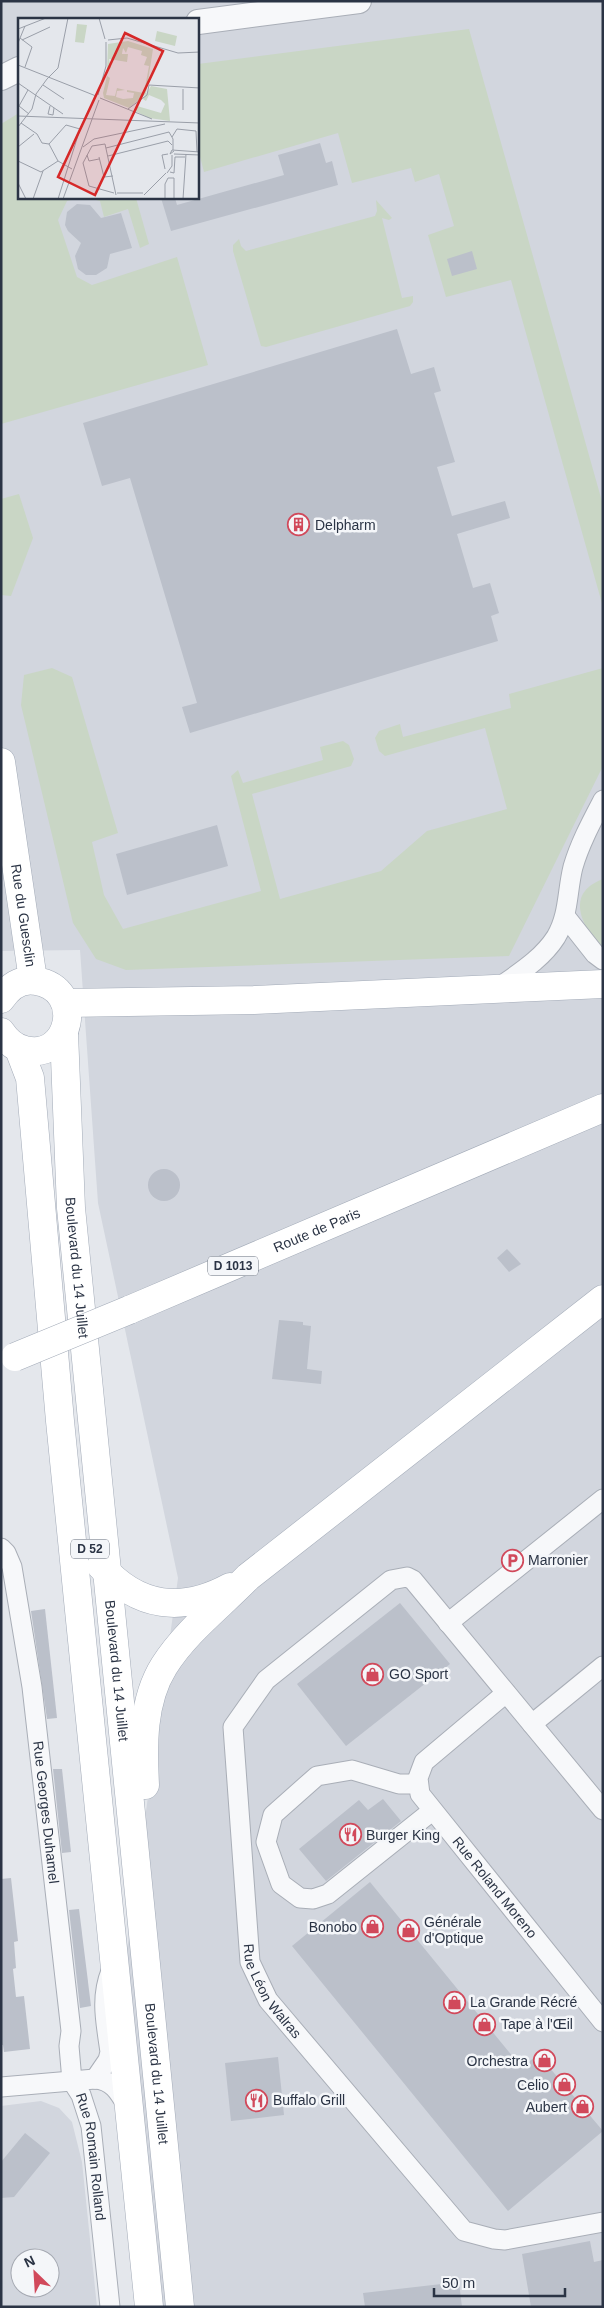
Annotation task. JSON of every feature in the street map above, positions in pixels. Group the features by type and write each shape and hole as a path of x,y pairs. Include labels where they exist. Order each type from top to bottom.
{"main road":[{"name":"Rue du Guesclin","path":"1,762 33,980"},
{"path":"1,999 15,985 33,980 53,986 66,1003 254,1000 603,984"},
{"name":"Boulevard du 14 Juillet","path":"66,1003 68,1013 64,1033 71,1208 180,2307"},
{"path":"10,1040 29,1051 49,1047 64,1033"},
{"path":"10,1040 30,1078 55,1368 131,2112 149,2307"},
{"name":"Route de Paris","path":"8,1360 477,1163 603,1108"},
{"name":"Route de Paris","path":"477,1163 603,1124"},
{"path":"144,1942 149,1897 144,1753 146,1718 153,1690 163,1667 180,1645 248,1577 603,1299"},
{"name":"D 52","path":"55,1368 71,1406 83,1522 95,1560 109,1576 127,1591 153,1602 180,1604 202,1600 248,1577"}],"street":[{"path":"199,22 359,1"},
{"path":"1,78 18,70"},
{"path":"498,988 538,960 556,937 565,916 573,867 582,842 603,800"},
{"path":"565,916 595,954 603,960"},
{"path":"603,1498 448,1623 603,1810"},
{"name":"Rue Georges Duhamel","path":"1,1548 6,1553 12,1567 32,1687 71,2031 68,2046 72,2081"},
{"name":"Rue Léon Walras","path":"448,1623 413,1580 407,1577 391,1580 266,1680 233,1727 250,1962 268,2000 464,2231 505,2240 603,2222"},
{"path":"532,1724 603,1666"},
{"path":"432,1811 328,1894 313,1899 300,1898 281,1884 266,1842 273,1815 317,1776 352,1770 399,1784 417,1784 420,1768 424,1762 506,1693"},
{"name":"Rue Roland Moreno","path":"417,1784 420,1794 432,1811 603,2022"},
{"path":"241,1833 266,1842"},
{"path":"95,2079 108,2060 110,2052 103,1999 105,1984 115,1960"},
{"path":"72,2081 106,2080 119,2092 131,2112"},
{"name":"Rue Romain Rolland","path":"1,2087 72,2081 81,2095 91,2126 110,2307"}],"shaded area":[{"path":"1,1 603,1 603,2307 148,2307 115,2037 178,1578 98,1203 80,950 1,951"},
{"path":"41,2101 59,2108 72,2122 82,2162 97,2307 1,2307 1,2106"}],"green space":[{"path":"469,29 603,505 603,607 511,280 446,297 428,235 454,226 439,174 415,182 411,168 352,183 338,133 204,172 199,153 199,64"},
{"path":"18,114 18,199 76,199 67,201 58,220 77,277 92,285 177,257 208,365 1,424 1,124"},
{"path":"92,199 136,199 149,244 140,248 128,209 104,217 100,201"},
{"path":"376,200 392,218 389,220 382,218 402,298 413,296 413,302 410,306 266,347 261,346 233,251 233,245 239,239 241,246 246,251 375,216 377,211"},
{"path":"19,494 33,538 11,596 1,595 1,499"},
{"path":"52,668 72,677 118,833 92,842 104,895 123,929 261,891 231,776 238,770 243,783 323,760 320,747 343,741 349,745 354,759 351,766 252,794 280,899 381,871 427,831 507,809 485,728 385,756 379,751 375,738 379,731 400,724 403,737 511,708 509,694 603,668 603,766 509,956 126,970 96,959 73,923 21,705 24,675"},
{"path":"603,879 603,953 584,924 580,903 583,894 590,886"}],"building":[{"path":"320,143 326,163 332,161 338,185 171,231 161,199 175,199 177,205 284,175 278,155"},
{"path":"77,204 90,205 101,218 121,213 132,248 110,254 107,268 96,275 86,275 78,269 75,256 81,243 68,231 65,225 67,212"},
{"path":"472,251 477,269 452,276 447,259"},
{"name":"Delpharm","path":"397,329 411,374 434,367 441,391 434,393 455,462 437,467 452,516 505,501 510,518 457,534 473,588 490,583 499,613 491,616 498,641 190,733 182,707 197,703 130,478 102,486 83,423"},
{"path":"217,825 228,866 127,895 116,854"},
{"path":"164,1169 170,1170 175,1174 179,1179 179,1191 175,1196 170,1200 164,1201 158,1200 153,1196 149,1191 148,1185 149,1179 153,1174 158,1170"},
{"path":"507,1249 521,1264 509,1272 497,1258"},
{"path":"279,1320 303,1322 303,1325 311,1326 307,1369 322,1371 321,1384 272,1379"},
{"name":"GO Sport","path":"400,1603 450,1664 346,1746 297,1684"},
{"path":"45,1609 57,1718 47,1719 31,1611"},
{"path":"53,1769 62,1769 71,1852 62,1853"},
{"name":"Burger King","path":"383,1799 401,1821 326,1881 299,1849 359,1800 368,1810"},
{"path":"11,1878 18,1941 14,1942 16,1968 13,1969 16,1997 24,1996 30,2049 4,2052 3,2045 1,2045 1,1879"},
{"path":"370,1882 522,2068 538,2054 603,2131 508,2211 292,1946"},
{"path":"79,1909 91,2006 80,2008 69,1910"},
{"path":"278,2057 284,2115 231,2121 225,2063"},
{"path":"25,2133 50,2153 14,2197 1,2198 1,2162"},
{"path":"590,2241 594,2262 603,2260 603,2307 531,2307 522,2254"},
{"path":"459,2282 462,2307 365,2307 363,2293"}],"place":[{"name":"Delpharm","path":"299,525"},
{"name":"Marronier","path":"512,1560"},
{"name":"GO Sport","path":"373,1674"},
{"name":"Burger King","path":"350,1835"},
{"name":"Bonobo","path":"373,1927"},
{"name":"Générale d'Optique","path":"408,1930"},
{"name":"La Grande Récré","path":"454,2002"},
{"name":"Tape à l'Œil","path":"485,2024"},
{"name":"Orchestra","path":"544,2061"},
{"name":"Celio","path":"565,2085"},
{"name":"Buffalo Grill","path":"257,2100"},
{"name":"Aubert","path":"583,2107"}]}
